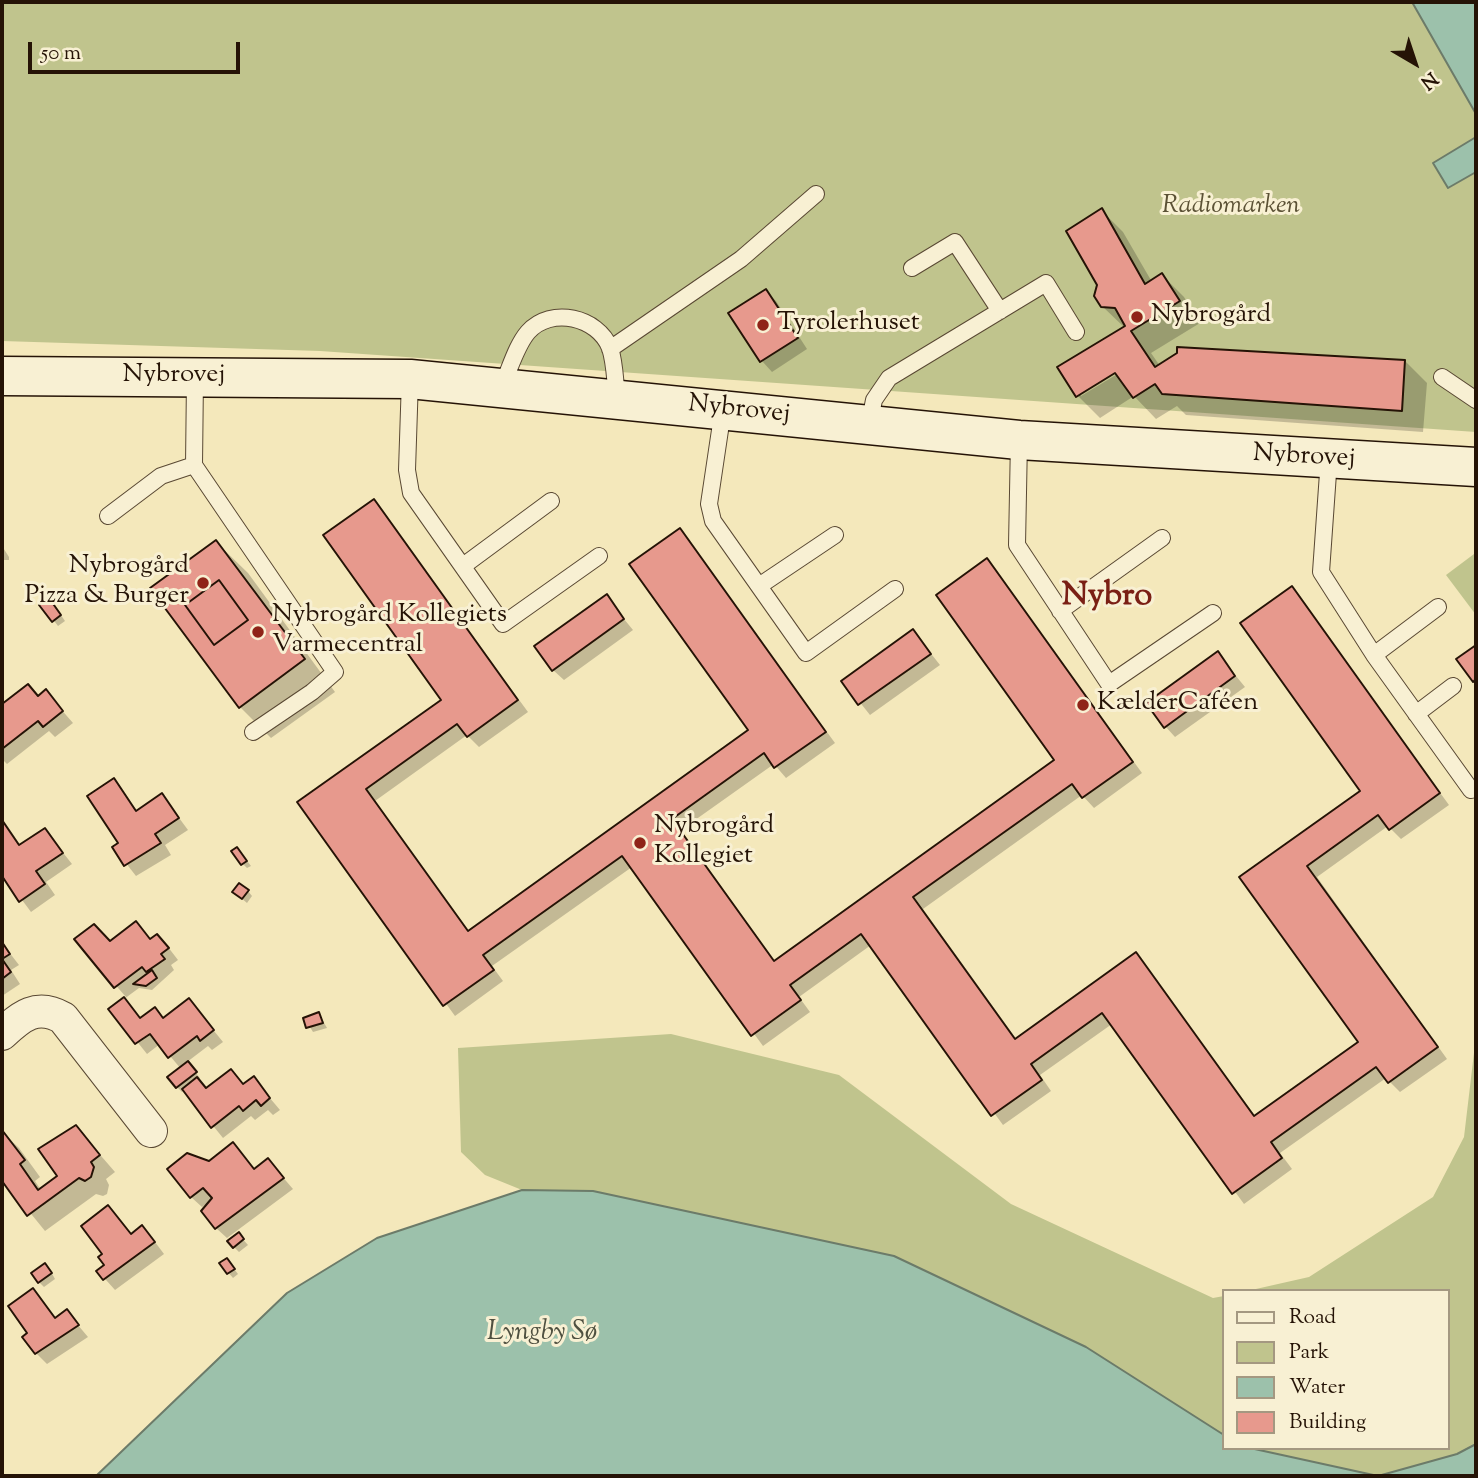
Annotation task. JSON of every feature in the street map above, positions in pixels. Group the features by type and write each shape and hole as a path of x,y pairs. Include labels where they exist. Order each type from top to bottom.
{"street":[{"name":"Nybrovej","path":"2,376 410,379 618,397 1019,440 1476,467"},
{"path":"2,1034 28,1013 52,1012 63,1018 151,1131"}],"lane":[{"path":"610,349 741,259 816,194"},
{"path":"912,268 955,242 1000,311"},
{"path":"869,425 874,400 889,377 1046,283 1076,332"},
{"path":"502,386 526,335 543,321 555,318 581,320 603,336 610,349 618,397"},
{"path":"1442,377 1476,400"},
{"path":"195,378 194,465 335,672 313,692 253,733"},
{"path":"410,379 407,470 411,493 503,624 599,556"},
{"path":"723,410 709,504 713,521 806,653 895,589"},
{"path":"1019,440 1017,545 1109,684 1213,613"},
{"path":"1329,459 1321,572 1374,655 1471,790"},
{"path":"108,516 161,476 194,465"},
{"path":"463,566 551,502"},
{"path":"759,586 835,535"},
{"path":"1060,611 1162,538"},
{"path":"1374,655 1438,607"},
{"path":"1416,714 1453,686"}],"green space":[{"name":"Radiomarken","path":"2,2 1412,2 1476,114 1476,137 1433,163 1449,188 1476,172 1476,432 320,351 2,341"},
{"path":"1476,554 1476,615 1446,575"},
{"path":"671,1034 839,1075 1011,1204 1213,1298 1222,1296 1222,1434 1086,1347 894,1256 593,1191 522,1190 485,1175 461,1152 458,1048"},
{"path":"1476,1036 1476,1444 1457,1454 1378,1476 1259,1450 1450,1450 1450,1289 1256,1289 1309,1277 1433,1197 1464,1137"}],"water":[{"path":"1412,2 1476,2 1476,114"},
{"path":"1476,137 1476,172 1448,188 1433,163"},
{"name":"Lyngby Sø","path":"522,1190 593,1191 894,1256 1086,1347 1222,1434 1222,1450 1259,1450 1378,1476 96,1476 287,1293 377,1238"},
{"path":"1476,1444 1476,1476 1378,1476 1457,1454"}],"building":[{"name":"Nybrogård","path":"1102,208 1145,284 1162,273 1180,301 1131,331 1155,367 1177,353 1177,347 1405,360 1402,411 1162,394 1155,384 1133,398 1115,373 1076,397 1057,367 1125,326 1115,308 1101,307 1094,296 1097,285 1066,231"},
{"name":"Tyrolerhuset","path":"766,289 798,338 760,362 728,313"},
{"name":"Nybrogård Kollegiet","path":"374,499 518,700 467,737 457,724 366,789 468,931 748,730 629,564 680,528 826,732 774,768 764,753 672,819 774,961 1054,760 936,595 987,558 1133,762 1082,798 1072,784 913,897 1015,1039 1136,952 1254,1116 1358,1042 1239,877 1360,791 1240,623 1292,586 1440,793 1389,830 1378,815 1307,866 1438,1047 1388,1083 1376,1067 1271,1142 1282,1158 1232,1194 1102,1013 1031,1064 1042,1080 991,1116 861,934 790,985 801,1000 751,1036 622,856 483,955 494,970 443,1006 297,802 441,700 323,535"},
{"name":"Nybrogård Kollegiets Varmecentral","path":"216,540 305,659 239,708 150,588","holes":["219,580 248,620 214,645 185,605"]},
{"path":"219,580 248,620 214,645 185,605"},
{"path":"607,594 624,619 552,671 534,646"},
{"path":"49,598 61,615 52,622 39,605"},
{"path":"913,629 931,654 858,705 841,681"},
{"path":"1476,645 1476,679 1473,682 1456,659"},
{"path":"1218,651 1235,676 1164,728 1146,703"},
{"path":"28,684 38,696 46,689 63,711 43,727 38,721 2,749 2,704"},
{"path":"114,778 136,811 162,793 179,818 155,834 161,843 124,866 112,847 118,843 87,796"},
{"path":"2,820 19,845 45,828 63,853 36,871 45,884 19,902 2,876"},
{"path":"237,847 247,861 241,865 231,851"},
{"path":"239,883 249,890 242,899 232,892"},
{"path":"136,921 150,939 157,934 169,948 161,954 165,959 146,972 142,967 114,988 74,939 94,924 110,941"},
{"path":"2,942 10,954 2,959"},
{"path":"2,959 11,972 2,979"},
{"path":"152,970 157,978 146,986 133,984"},
{"path":"124,997 140,1018 155,1007 163,1018 189,998 214,1030 200,1041 197,1036 168,1058 150,1034 135,1044 108,1009"},
{"path":"319,1012 323,1023 306,1028 303,1018"},
{"path":"188,1061 197,1072 176,1088 167,1077"},
{"path":"231,1069 243,1084 254,1076 270,1098 261,1106 256,1100 243,1111 239,1106 211,1128 182,1089 197,1077 206,1088"},
{"path":"76,1125 100,1155 91,1162 94,1167 91,1177 85,1181 79,1178 27,1216 2,1181 2,1130 25,1160 20,1164 38,1190 57,1176 38,1149"},
{"path":"233,1142 254,1169 268,1158 284,1178 215,1229 201,1211 212,1198 203,1188 190,1198 167,1169 187,1153 209,1161"},
{"path":"108,1205 131,1234 142,1225 155,1242 103,1280 96,1271 104,1265 98,1257 102,1254 81,1226"},
{"path":"239,1232 244,1239 233,1248 227,1241"},
{"path":"227,1258 235,1269 227,1274 219,1263"},
{"path":"45,1263 52,1273 38,1283 31,1273"},
{"path":"33,1288 55,1318 67,1309 79,1325 35,1354 22,1337 27,1333 8,1306"}],"place":[{"name":"Nybrogård","path":"1137,317"},
{"name":"Tyrolerhuset","path":"763,325"},
{"name":"Nybrogård Pizza & Burger","path":"203,583"},
{"name":"Nybrogård Kollegiets Varmecentral","path":"258,632"},
{"name":"KælderCaféen","path":"1083,705"},
{"name":"Nybrogård Kollegiet","path":"640,843"}],"district":[{"name":"Nybro","path":"1107,598"}]}
